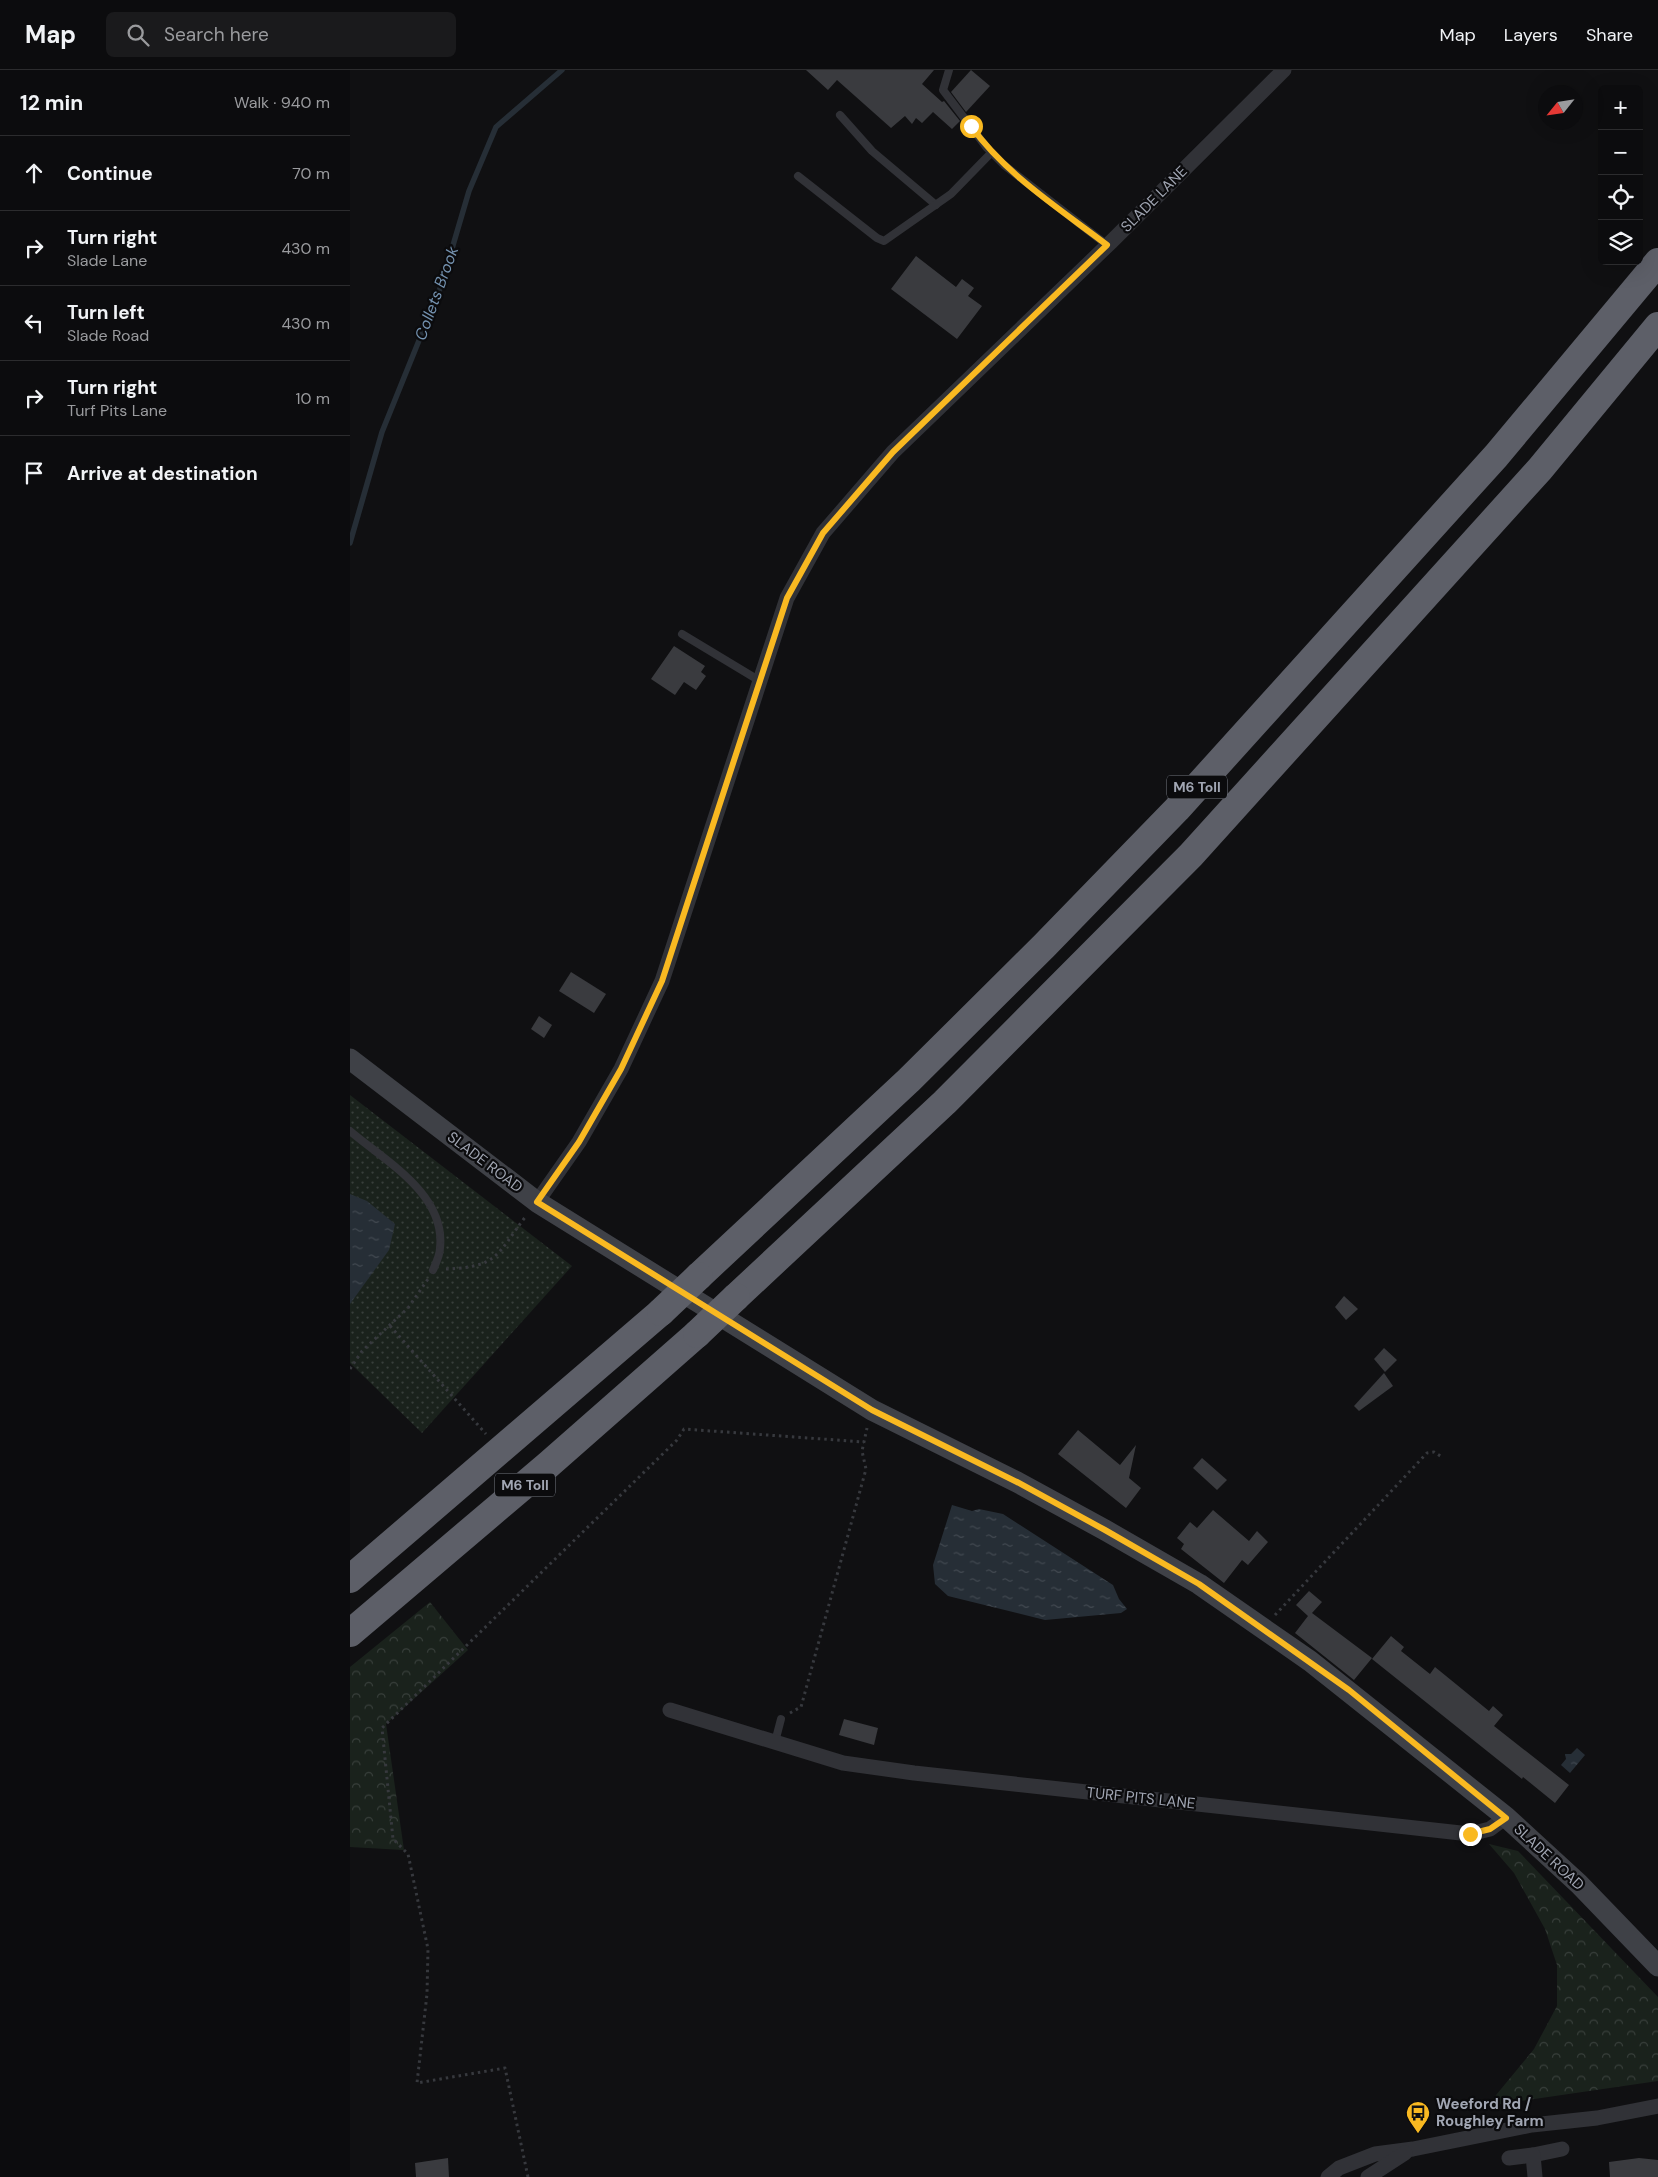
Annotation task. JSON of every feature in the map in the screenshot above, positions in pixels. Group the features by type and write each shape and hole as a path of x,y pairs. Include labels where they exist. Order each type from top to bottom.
{"highway":[{"name":"M6 Toll","path":"350,1579 661,1312 909,1080 1044,946 1177,809 1496,456 1658,262"},
{"name":"M6 Toll","path":"350,1633 548,1465 697,1334 945,1102 1191,854 1540,469 1658,326"}],"main road":[{"name":"SLADE ROAD","path":"352,1065 537,1202 872,1410 1017,1482 1105,1530 1199,1584 1263,1628 1349,1690 1506,1818 1579,1884 1658,1966"}],"street":[{"name":"SLADE LANE","path":"537,1202 579,1142 621,1069 662,981 787,598 823,533 893,452 1284,70"},
{"name":"TURF PITS LANE","path":"670,1710 843,1763 914,1773 1470,1834 1490,1829 1506,1818"},
{"path":"1328,2177 1340,2168 1374,2154 1413,2149 1532,2125 1597,2118 1658,2106"},
{"path":"1368,2177 1375,2170 1413,2149"},
{"path":"1508,2158 1562,2149"},
{"path":"1532,2155 1535,2177"}],"lane":[{"path":"946,71 943,90 991,153 1004,166 1107,245"},
{"path":"840,115 872,151 936,205"},
{"path":"798,176 877,238 884,241 951,194 991,153"},
{"path":"682,634 760,681"},
{"path":"350,1131 420,1190 439,1227 440,1249 433,1270"},
{"path":"775,1742 781,1718"}],"path":[{"path":"350,1369 362,1350 390,1326 420,1291 433,1270 478,1266 497,1257 537,1202"},
{"path":"390,1326 477,1425"},
{"path":"528,2177 505,2068 417,2084 428,1994 428,1949 408,1854 393,1839 382,1728 677,1440 684,1429 864,1442"},
{"path":"781,1718 801,1707 866,1469 862,1451"},
{"path":"1263,1628 1427,1453 1434,1452 1442,1457"}],"green space":[{"path":"350,1095 572,1266 422,1433 350,1363"},
{"path":"430,1602 468,1650 386,1724 404,1850 350,1847 350,1667"},
{"path":"1489,1844 1518,1851 1658,1997 1658,2081 1487,2106 1534,2049 1557,2006 1557,1965 1545,1929 1514,1873"}],"water":[{"path":"350,1194 367,1201 395,1224 389,1250 350,1304"},
{"path":"952,1505 972,1511 979,1509 1003,1514 1113,1585 1119,1599 1127,1609 1121,1613 1045,1620 948,1596 935,1584 933,1565"},
{"path":"1577,1748 1585,1755 1570,1773 1561,1765 1566,1759 1565,1754 1571,1754"}],"building":[{"path":"806,70 934,70 922,84 942,102 944,101 960,121 952,129 933,112 922,123 916,118 912,124 905,116 891,128 837,80 828,90"},
{"path":"971,70 990,86 966,112 951,92"},
{"path":"916,256 956,287 962,279 974,288 968,296 982,306 957,339 891,289"},
{"path":"674,646 705,666 701,672 706,676 696,690 684,682 675,695 651,679"},
{"path":"571,972 606,994 594,1013 559,991"},
{"path":"539,1016 552,1025 544,1038 531,1029"},
{"path":"1344,1296 1358,1309 1346,1320 1335,1307"},
{"path":"1384,1348 1397,1360 1385,1372 1374,1359"},
{"path":"1384,1373 1393,1386 1359,1411 1354,1406"},
{"path":"1078,1430 1120,1465 1136,1445 1129,1478 1141,1488 1126,1508 1058,1454"},
{"path":"1202,1458 1227,1480 1217,1490 1193,1468"},
{"path":"1213,1510 1249,1541 1257,1531 1268,1542 1248,1565 1242,1560 1224,1583 1181,1549 1184,1544 1177,1538 1190,1522 1197,1528"},
{"path":"1309,1591 1322,1602 1312,1613 1372,1658 1354,1680 1295,1633 1308,1616 1296,1605"},
{"path":"1391,1636 1404,1647 1401,1651 1430,1674 1435,1667 1489,1711 1493,1706 1503,1715 1494,1726 1569,1785 1555,1803 1523,1777 1522,1779 1372,1659"},
{"path":"844,1719 878,1728 874,1745 839,1735"},
{"path":"448,2158 449,2177 416,2177 415,2163"},
{"path":"1639,2158 1658,2160 1658,2177 1610,2177 1609,2162"}],"waterway":[{"name":"Collets Brook","path":"350,543 382,432 441,286 469,191 496,127 562,70"}],"place":[{"name":"Weeford Rd / Roughley Farm","path":"1418,2134"}],"route":[{"path":"971,126 987,148 1004,166 1107,245 893,452 823,533 787,598 662,981 621,1069 579,1142 537,1202 872,1410 1017,1482 1199,1584 1310,1660 1506,1818 1490,1829 1470,1834"}]}
